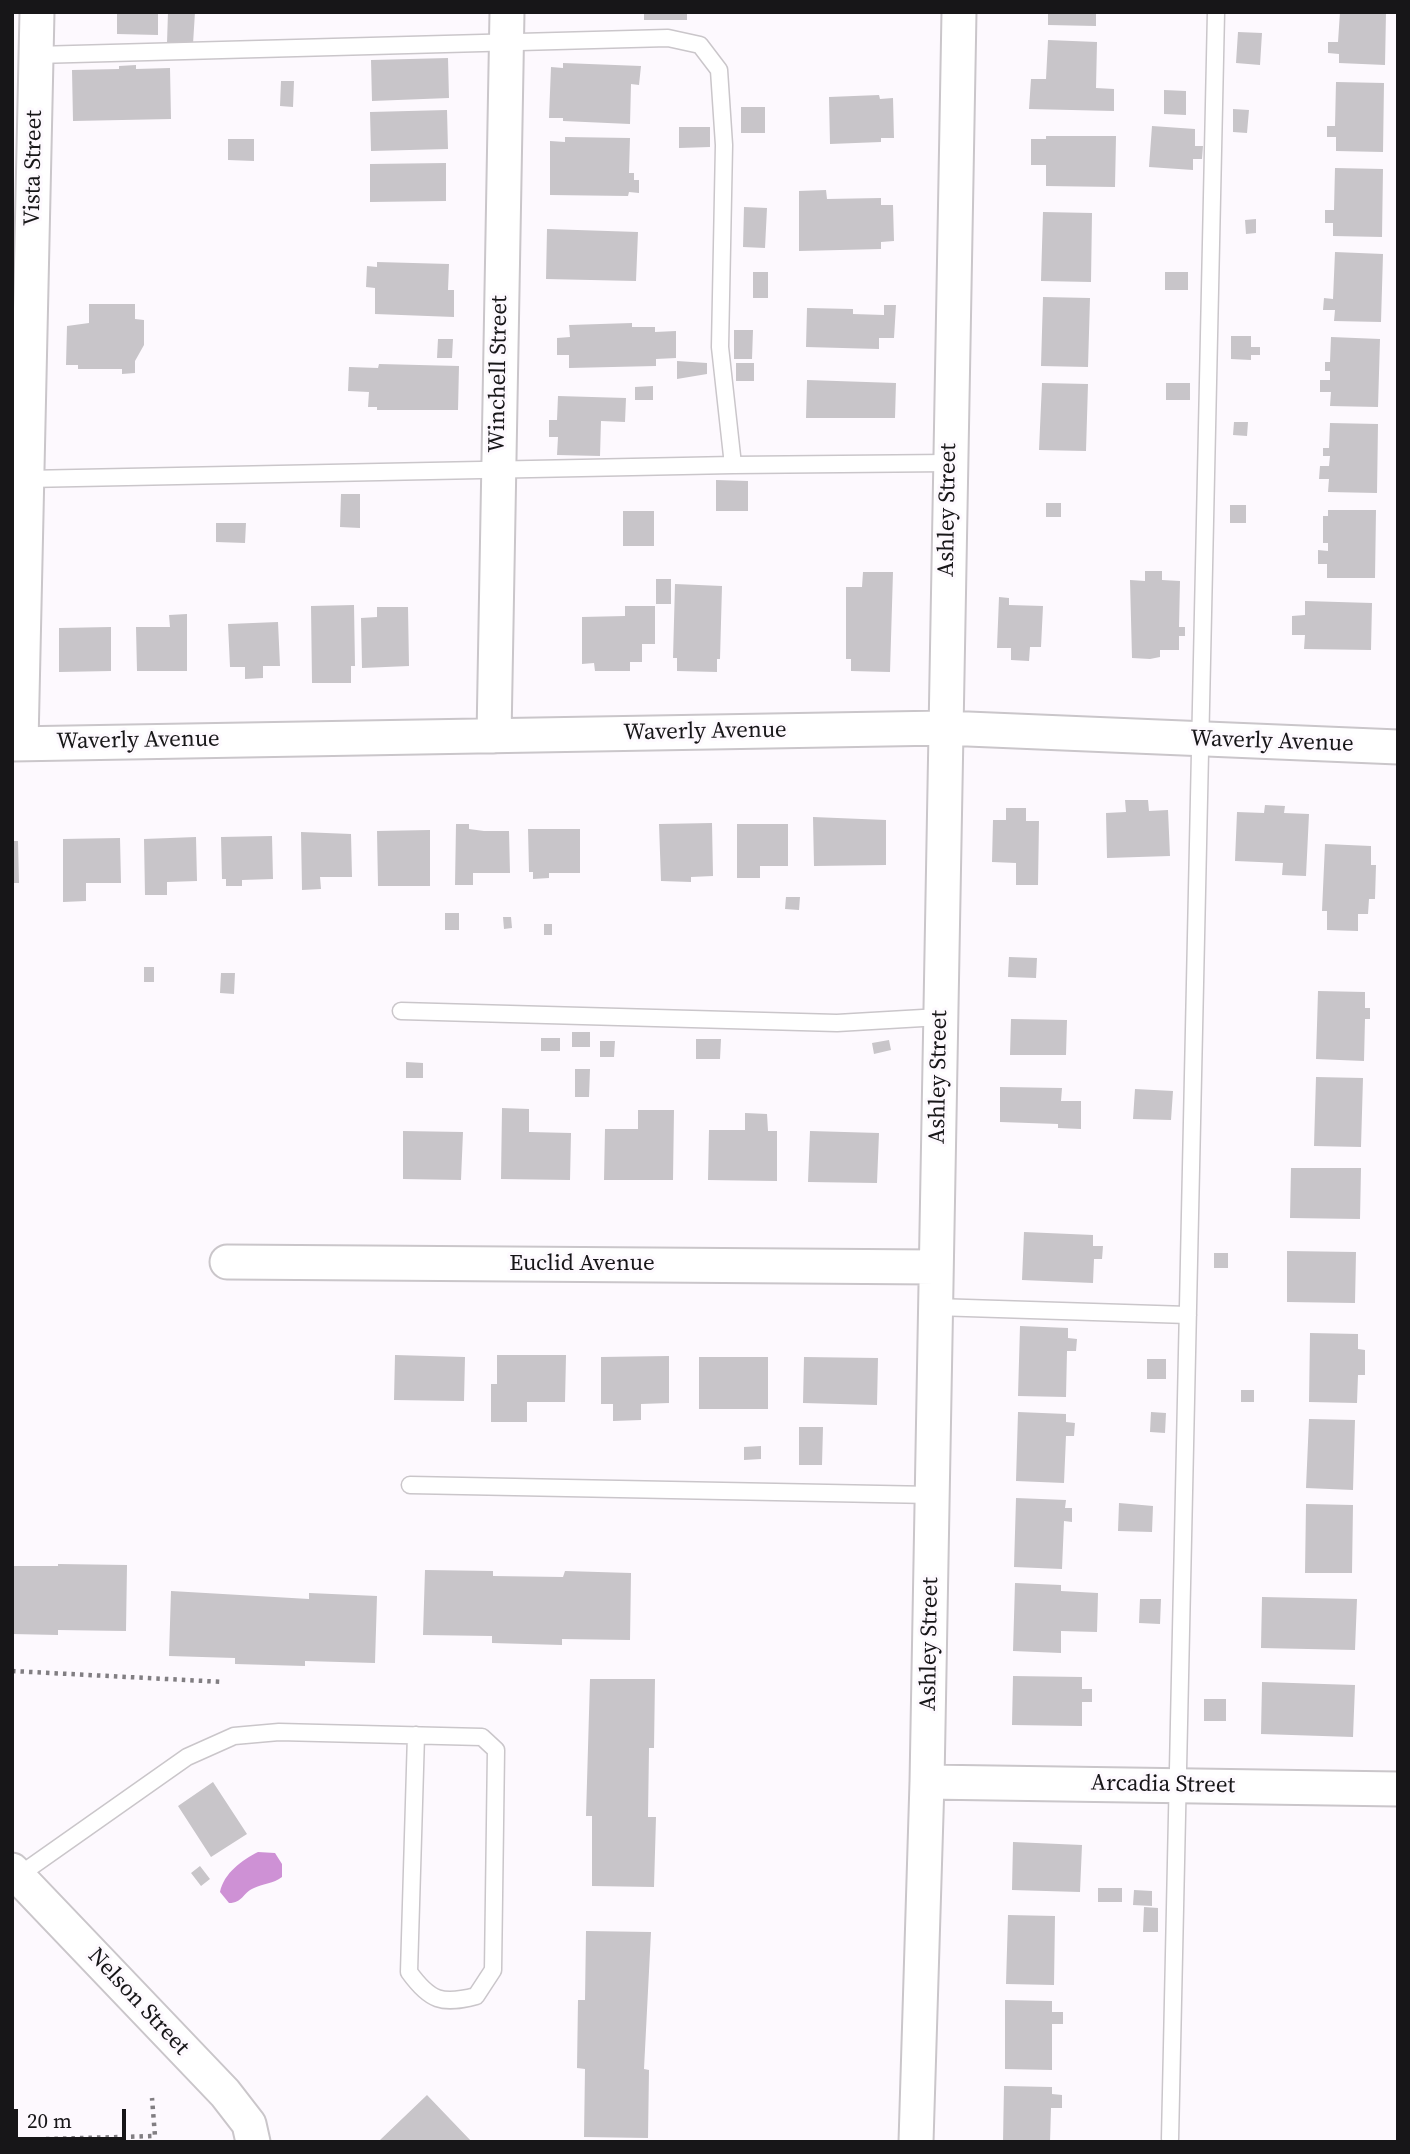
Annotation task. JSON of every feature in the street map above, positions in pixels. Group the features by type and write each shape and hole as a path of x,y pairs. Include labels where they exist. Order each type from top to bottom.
{"street":[{"name":"Vista Street","path":"17,743 37,12"},
{"name":"Ashley Street","path":"916,2142 927,1782 959,12"},
{"name":"Winchell Street","path":"494,736 506,27"},
{"name":"Waverly Avenue","path":"17,743 944,728 1398,747"},
{"name":"Euclid Avenue","path":"227,1262 936,1267"},
{"name":"Arcadia Street","path":"927,1782 1398,1789"},
{"name":"Nelson Street","path":"15,1873 225,2093 250,2124 253,2142"}],"lane":[{"path":"1170,2139 1180,1784 1199,740 1216,12"},
{"path":"36,55 506,27 668,38 700,45 719,70 724,145 720,347 733,465"},
{"path":"26,479 949,463"},
{"path":"401,1011 837,1023 940,1017"},
{"path":"935,1307 1188,1315"},
{"path":"410,1485 932,1495"},
{"path":"15,1873 187,1757 234,1736 279,1732 416,1735 482,1737 496,1750 493,1970 476,1996 449,2003 423,1991 409,1972 416,1735"}],"path":[{"path":"12,1671 224,1682"},
{"path":"12,2140 155,2136 152,2098"}],"shaded area":[{"path":"258,1852 275,1853 282,1864 282,1877 254,1888 240,1900 229,1903 220,1892 225,1879 240,1863"}],"building":[{"path":"117,12 158,12 158,35 117,34"},
{"path":"168,12 195,12 193,44 167,43"},
{"path":"644,12 687,12 687,20 644,20"},
{"path":"1048,12 1096,12 1096,26 1048,25"},
{"path":"1340,12 1386,12 1385,65 1339,63 1339,54 1328,53 1328,42 1338,42"},
{"path":"1238,32 1262,33 1260,65 1236,63"},
{"path":"1048,40 1097,42 1096,88 1114,89 1114,111 1029,109 1031,79 1046,79"},
{"path":"448,58 449,98 372,101 371,60"},
{"path":"563,63 641,66 639,85 631,84 630,124 549,118 551,67 563,68"},
{"path":"136,65 136,69 170,68 171,119 73,121 72,70 119,69 119,66"},
{"path":"281,81 294,81 293,107 280,106"},
{"path":"1336,82 1384,83 1383,152 1336,151 1336,137 1327,137 1327,126 1335,126"},
{"path":"1164,90 1186,91 1186,115 1164,114"},
{"path":"879,95 880,99 893,98 894,138 881,138 881,142 830,144 829,97"},
{"path":"741,107 765,107 765,133 741,133"},
{"path":"1233,109 1249,110 1247,133 1233,132"},
{"path":"447,110 448,149 371,151 370,112"},
{"path":"1152,126 1195,129 1195,146 1203,146 1202,159 1193,159 1193,170 1149,167"},
{"path":"679,127 710,127 710,147 679,148"},
{"path":"1046,136 1116,136 1115,187 1046,186 1046,165 1031,165 1031,139 1046,139"},
{"path":"565,137 630,138 629,173 634,173 634,180 639,180 639,193 629,192 628,196 550,195 550,141 565,142"},
{"path":"228,139 254,139 254,161 228,160"},
{"path":"446,163 446,201 370,202 370,164"},
{"path":"1335,168 1383,169 1382,237 1333,236 1333,223 1325,223 1325,210 1334,210"},
{"path":"826,190 827,199 881,198 881,205 893,205 894,241 881,242 881,249 799,251 799,191"},
{"path":"744,207 767,208 765,248 743,247"},
{"path":"1043,212 1092,213 1091,282 1041,281"},
{"path":"1256,219 1256,233 1246,234 1245,220"},
{"path":"547,229 638,232 636,281 546,279"},
{"path":"1335,252 1383,254 1381,322 1334,321 1335,310 1323,310 1324,298 1333,299"},
{"path":"377,262 449,264 448,290 454,290 454,317 375,314 375,288 366,287 367,266 377,267"},
{"path":"753,272 768,272 768,298 753,298"},
{"path":"1165,272 1188,272 1188,290 1165,290"},
{"path":"1043,297 1090,298 1088,367 1041,366"},
{"path":"89,304 135,304 135,319 144,320 144,345 135,361 135,373 122,374 122,369 78,369 78,365 66,365 67,326 89,323"},
{"path":"884,305 896,305 894,338 879,338 879,349 806,347 807,308 853,309 853,314 884,315"},
{"path":"632,323 632,327 655,327 655,332 676,331 676,358 656,359 656,366 569,368 569,355 557,355 557,338 570,337 569,325"},
{"path":"734,330 753,330 752,359 734,359"},
{"path":"1231,336 1251,336 1251,347 1260,347 1260,355 1251,355 1251,360 1231,359"},
{"path":"1331,337 1380,339 1378,407 1330,406 1331,392 1320,392 1320,380 1330,380 1330,371 1325,371 1325,362 1330,362"},
{"path":"438,339 453,339 452,358 437,358"},
{"path":"677,361 707,363 707,374 677,379"},
{"path":"736,363 754,363 754,381 736,381"},
{"path":"379,364 459,366 458,410 377,410 377,407 368,407 369,392 348,391 349,367 378,368"},
{"path":"807,380 896,383 895,418 806,418"},
{"path":"1042,383 1088,384 1086,451 1039,450"},
{"path":"1166,383 1190,383 1190,400 1166,400"},
{"path":"653,386 653,400 635,400 635,387"},
{"path":"558,396 626,398 625,422 601,421 600,456 557,455 558,437 549,437 549,420 557,420"},
{"path":"1234,422 1248,422 1247,436 1233,435"},
{"path":"1330,423 1378,424 1377,493 1328,492 1329,479 1319,479 1320,466 1329,466 1330,456 1323,456 1323,448 1329,448"},
{"path":"716,480 748,481 748,511 716,511"},
{"path":"341,494 360,494 360,528 340,527"},
{"path":"1046,503 1061,503 1061,517 1046,517"},
{"path":"1230,505 1246,505 1246,523 1230,523"},
{"path":"1328,510 1376,510 1375,578 1327,578 1327,564 1318,564 1318,550 1328,551 1328,543 1323,543 1323,516 1328,516"},
{"path":"623,511 654,511 654,546 623,546"},
{"path":"216,523 246,523 245,543 216,542"},
{"path":"1145,571 1162,571 1162,580 1180,581 1179,627 1185,627 1185,636 1179,636 1179,650 1160,650 1160,657 1150,659 1132,658 1130,580 1145,581"},
{"path":"863,572 893,572 890,672 851,671 851,659 846,659 846,587 862,587"},
{"path":"656,579 671,579 671,604 656,604"},
{"path":"675,584 722,586 720,659 717,659 717,672 677,671 677,658 673,658"},
{"path":"999,597 1009,598 1009,605 1043,606 1041,647 1030,647 1029,661 1011,660 1011,648 997,648"},
{"path":"1305,601 1372,603 1371,650 1304,649 1305,635 1292,635 1292,616 1305,615"},
{"path":"354,605 355,666 351,666 351,683 312,683 311,606"},
{"path":"625,606 655,606 655,644 642,644 642,662 630,662 630,671 595,671 594,663 582,664 582,617 625,616"},
{"path":"377,607 408,607 409,666 362,668 361,618 377,617"},
{"path":"187,614 187,671 137,671 136,627 170,627 169,615"},
{"path":"278,622 280,666 263,666 263,678 245,679 245,667 230,667 228,624"},
{"path":"111,627 111,671 59,672 59,628"},
{"path":"1125,800 1148,800 1149,811 1168,810 1170,856 1107,858 1106,813 1126,812"},
{"path":"1265,805 1285,806 1284,813 1309,814 1306,876 1282,875 1283,863 1235,861 1237,812 1264,813"},
{"path":"1006,808 1026,808 1026,821 1039,821 1038,885 1016,885 1016,863 992,862 993,820 1006,820"},
{"path":"813,817 886,820 886,865 814,866"},
{"path":"712,823 713,876 691,877 691,882 661,881 659,824"},
{"path":"456,824 469,824 469,829 484,831 509,831 510,873 473,873 473,885 455,885"},
{"path":"737,824 788,824 788,866 760,866 760,878 737,878"},
{"path":"528,829 580,829 580,873 549,873 549,878 533,879 533,872 529,872"},
{"path":"430,830 430,886 378,886 377,831"},
{"path":"301,832 351,834 352,877 320,877 321,889 302,890"},
{"path":"272,836 273,879 242,880 242,886 226,886 226,879 222,879 221,837"},
{"path":"196,837 197,881 167,882 167,895 145,895 144,839"},
{"path":"120,838 121,883 86,883 86,901 63,902 63,839"},
{"path":"12,841 18,841 19,883 12,883"},
{"path":"1325,844 1371,846 1371,865 1376,865 1375,899 1369,899 1368,914 1358,914 1358,931 1327,930 1327,911 1322,911"},
{"path":"786,897 800,897 799,910 785,909"},
{"path":"445,913 459,913 459,930 445,930"},
{"path":"503,917 511,917 512,928 504,929"},
{"path":"544,924 552,924 552,935 544,935"},
{"path":"1009,957 1037,958 1036,978 1008,977"},
{"path":"144,967 154,967 154,982 144,982"},
{"path":"221,973 235,973 234,994 220,993"},
{"path":"1318,991 1365,992 1365,1008 1370,1008 1370,1019 1365,1019 1364,1061 1316,1059"},
{"path":"1011,1019 1067,1020 1066,1055 1010,1055"},
{"path":"572,1032 590,1032 590,1047 572,1047"},
{"path":"541,1038 560,1038 560,1051 541,1051"},
{"path":"696,1039 721,1039 720,1059 696,1059"},
{"path":"889,1040 891,1050 874,1054 872,1043"},
{"path":"600,1041 615,1041 614,1057 600,1057"},
{"path":"406,1062 423,1063 423,1078 406,1078"},
{"path":"575,1069 590,1069 589,1097 575,1097"},
{"path":"1316,1077 1363,1078 1361,1147 1314,1146"},
{"path":"1000,1087 1062,1088 1061,1101 1081,1101 1081,1129 1058,1128 1058,1124 1000,1122"},
{"path":"1135,1089 1173,1091 1171,1120 1133,1119"},
{"path":"502,1108 529,1109 529,1132 571,1133 570,1180 501,1179"},
{"path":"638,1110 674,1110 673,1180 604,1180 605,1129 638,1129"},
{"path":"745,1113 767,1114 768,1131 777,1131 777,1181 708,1180 709,1130 745,1130"},
{"path":"403,1131 463,1132 461,1180 403,1179"},
{"path":"810,1131 879,1133 877,1183 808,1182"},
{"path":"1291,1168 1361,1168 1360,1219 1290,1218"},
{"path":"1024,1232 1093,1235 1093,1246 1103,1246 1102,1259 1094,1259 1093,1283 1022,1280"},
{"path":"1287,1251 1356,1252 1355,1303 1287,1302"},
{"path":"1214,1253 1228,1253 1228,1268 1214,1268"},
{"path":"1020,1326 1068,1328 1068,1338 1077,1339 1076,1351 1067,1351 1066,1397 1018,1396"},
{"path":"1310,1333 1358,1334 1358,1349 1365,1350 1365,1375 1358,1375 1357,1403 1309,1402"},
{"path":"395,1355 465,1357 464,1401 394,1400"},
{"path":"497,1355 566,1355 565,1402 527,1402 527,1422 491,1422 491,1384 497,1384"},
{"path":"669,1356 669,1403 641,1404 641,1420 613,1421 613,1404 601,1404 601,1357"},
{"path":"699,1357 768,1357 768,1409 699,1409"},
{"path":"804,1357 878,1358 877,1405 803,1403"},
{"path":"1147,1359 1166,1359 1166,1379 1147,1379"},
{"path":"1241,1390 1254,1390 1254,1402 1241,1402"},
{"path":"1018,1412 1066,1414 1066,1422 1075,1423 1074,1436 1066,1436 1064,1483 1016,1481"},
{"path":"1151,1412 1166,1413 1165,1433 1150,1432"},
{"path":"1309,1419 1355,1420 1353,1490 1306,1488"},
{"path":"799,1427 823,1427 822,1465 799,1465"},
{"path":"761,1446 761,1459 744,1460 744,1447"},
{"path":"1016,1498 1066,1500 1065,1508 1072,1508 1072,1522 1064,1521 1062,1569 1014,1567"},
{"path":"1119,1503 1153,1506 1152,1532 1118,1531"},
{"path":"1306,1504 1353,1505 1352,1573 1305,1573"},
{"path":"127,1565 126,1631 58,1630 58,1635 12,1634 12,1566"},
{"path":"425,1570 493,1571 493,1576 563,1577 565,1571 631,1573 630,1640 562,1639 562,1645 492,1643 492,1636 423,1635"},
{"path":"1015,1583 1061,1585 1061,1591 1098,1593 1097,1632 1061,1631 1061,1653 1013,1651"},
{"path":"171,1591 309,1599 309,1593 377,1596 375,1663 305,1661 305,1666 235,1664 235,1658 169,1656"},
{"path":"1262,1597 1357,1599 1355,1650 1261,1648"},
{"path":"1140,1599 1161,1599 1160,1624 1139,1623"},
{"path":"1013,1676 1082,1677 1082,1689 1092,1689 1092,1702 1082,1702 1082,1726 1012,1725"},
{"path":"590,1679 655,1679 654,1748 649,1748 648,1817 656,1817 654,1887 592,1886 592,1816 586,1816"},
{"path":"1262,1682 1355,1685 1353,1737 1261,1734"},
{"path":"1204,1699 1226,1699 1226,1721 1204,1721"},
{"path":"213,1782 247,1834 211,1857 178,1806"},
{"path":"1013,1842 1082,1845 1080,1892 1012,1890"},
{"path":"200,1866 210,1879 201,1886 191,1873"},
{"path":"1098,1888 1122,1888 1122,1902 1098,1902"},
{"path":"1134,1890 1152,1891 1152,1906 1133,1905"},
{"path":"1144,1907 1158,1908 1158,1932 1143,1932"},
{"path":"1008,1915 1055,1916 1054,1985 1006,1984"},
{"path":"586,1931 651,1932 644,2069 649,2070 648,2138 584,2137 585,2069 577,2068 578,2000 585,2000"},
{"path":"1005,2000 1052,2001 1052,2012 1063,2012 1063,2024 1052,2024 1052,2070 1005,2069"},
{"path":"1004,2086 1052,2087 1052,2094 1062,2095 1062,2108 1051,2108 1050,2142 1003,2142"},
{"path":"427,2095 472,2142 380,2140"}]}
